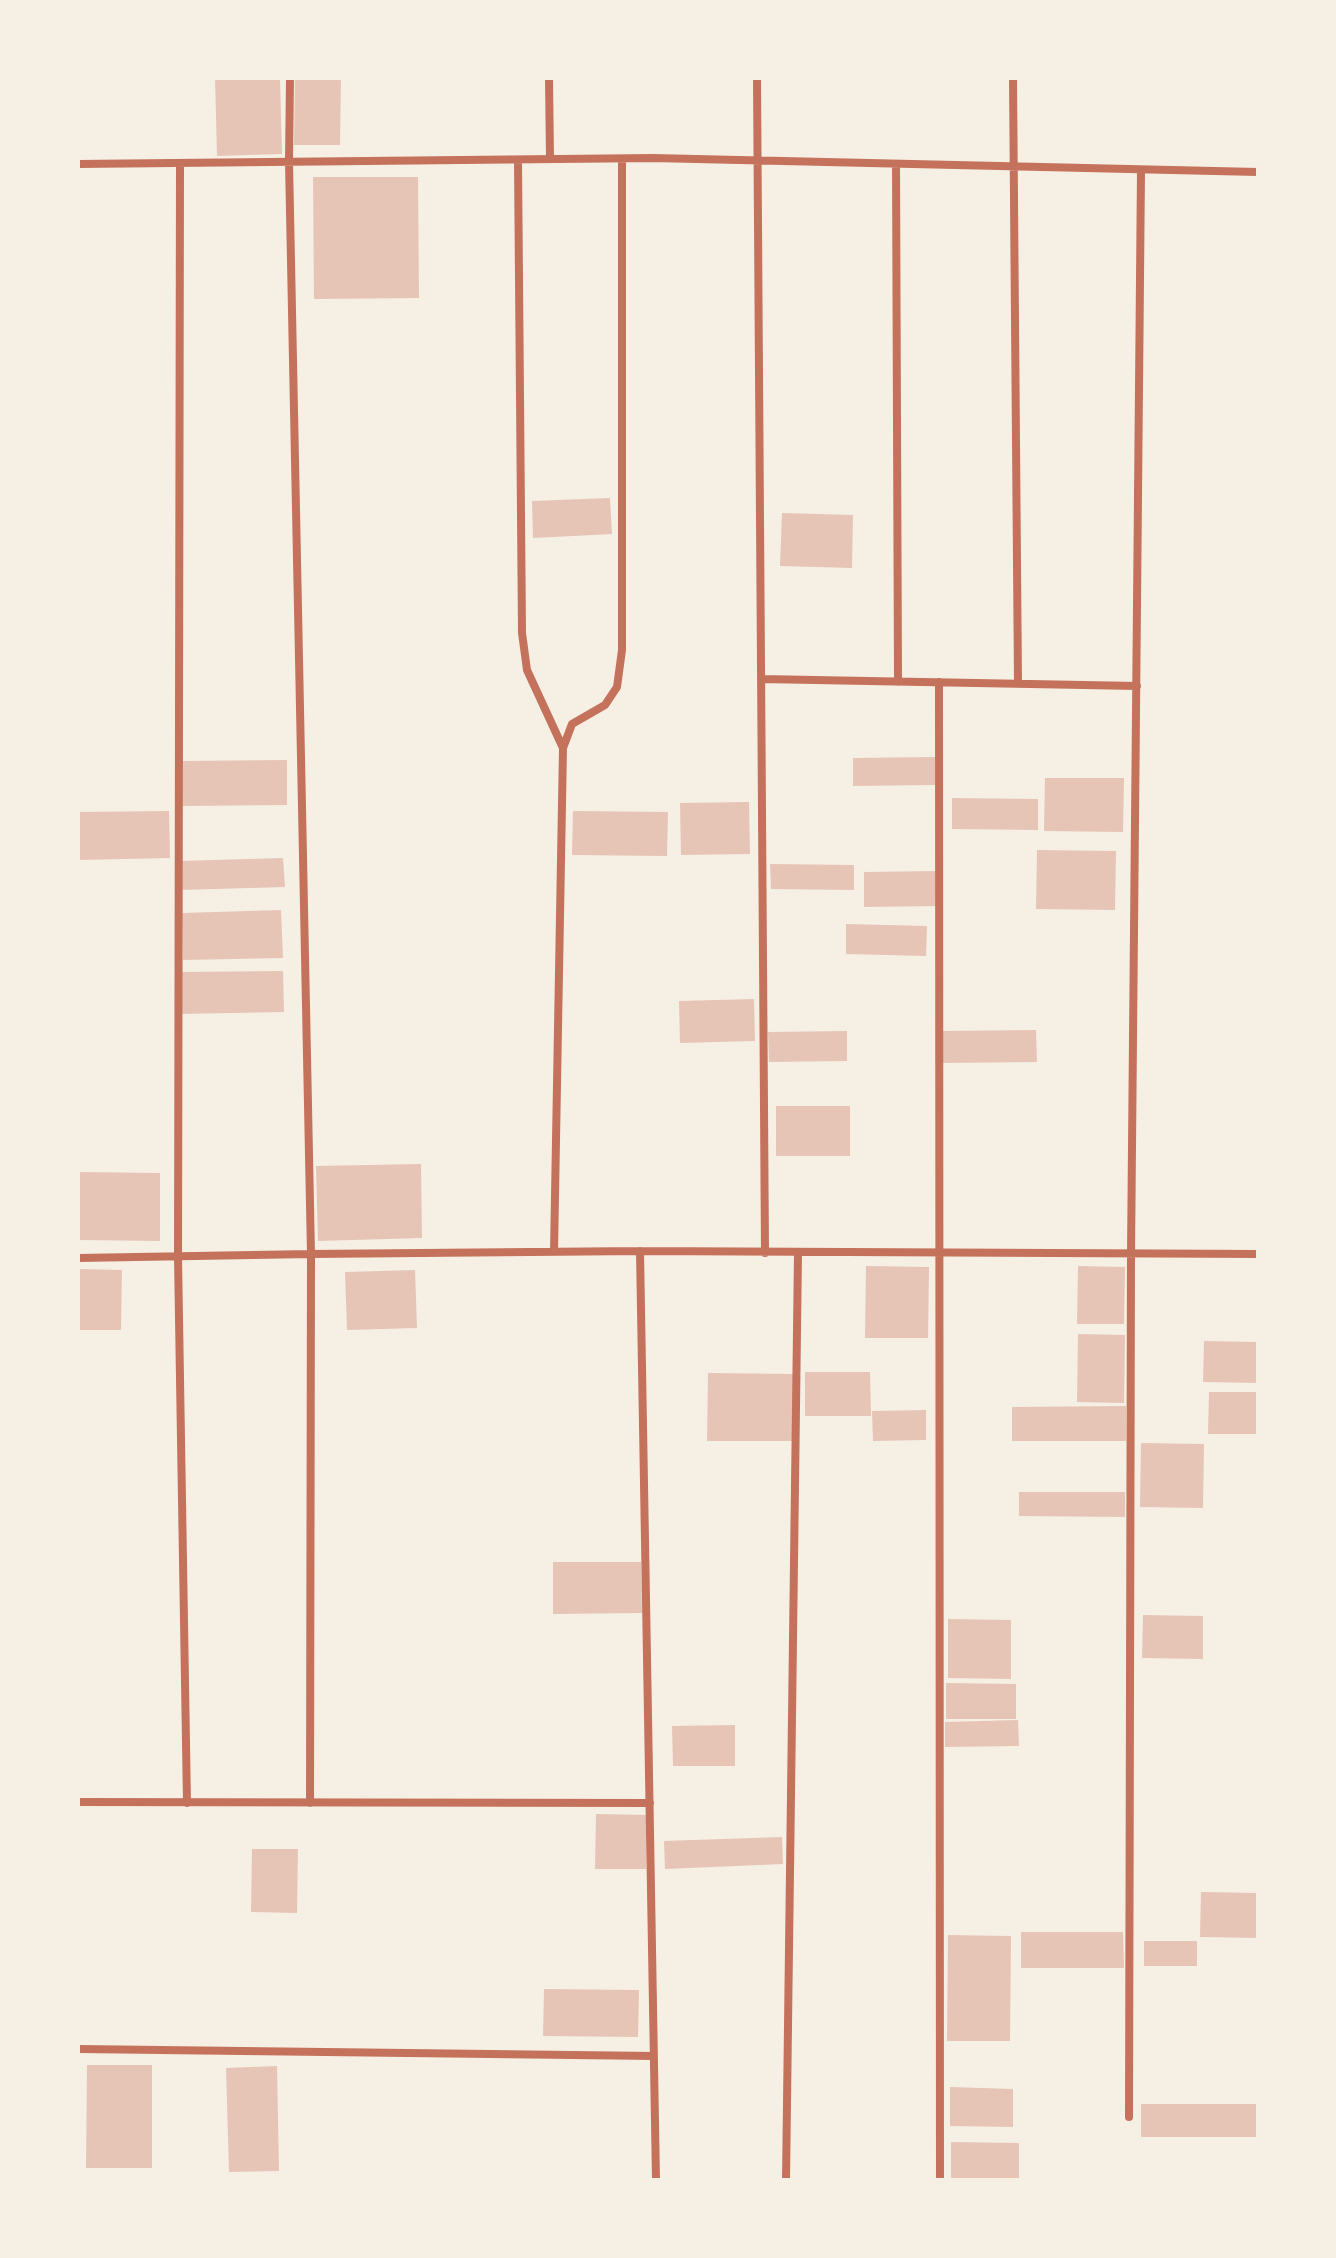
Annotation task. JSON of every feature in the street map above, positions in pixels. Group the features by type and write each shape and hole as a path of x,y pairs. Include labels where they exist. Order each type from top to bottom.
{"street":[{"path":"290,78 289,162 311,1254 310,1803"},
{"path":"549,78 550,159"},
{"path":"757,78 765,1253"},
{"path":"1013,78 1018,683"},
{"path":"554,1252 563,748 572,724 605,705 617,687 622,650 622,159"},
{"path":"78,164 622,159 1258,172"},
{"path":"518,160 522,633 527,670 563,748"},
{"path":"180,163 178,1257 187,1803"},
{"path":"896,164 898,682"},
{"path":"1129,2117 1131,1254 1141,170"},
{"path":"761,679 1137,686"},
{"path":"939,682 940,2180"},
{"path":"78,1258 640,1251 1258,1254"},
{"path":"640,1251 656,2180"},
{"path":"786,2180 798,1253"},
{"path":"78,1802 650,1803"},
{"path":"78,2049 654,2056"}],"building":[{"path":"215,78 280,78 282,154 217,156"},
{"path":"295,78 341,78 340,145 294,145"},
{"path":"313,177 418,177 419,298 314,299"},
{"path":"610,498 612,534 533,538 532,501"},
{"path":"782,513 853,515 852,568 780,566"},
{"path":"935,757 935,785 853,786 853,758"},
{"path":"287,760 287,805 182,806 182,761"},
{"path":"1045,778 1124,778 1123,832 1044,831"},
{"path":"952,798 1038,799 1038,830 952,829"},
{"path":"749,802 750,854 681,855 680,803"},
{"path":"169,811 170,858 78,860 78,812"},
{"path":"573,811 668,812 667,856 572,855"},
{"path":"1037,850 1116,851 1115,910 1036,909"},
{"path":"283,858 285,887 180,890 179,861"},
{"path":"770,864 854,865 854,890 771,889"},
{"path":"938,871 938,906 864,907 864,872"},
{"path":"281,910 283,958 183,960 182,913"},
{"path":"846,924 927,926 926,956 846,954"},
{"path":"283,971 284,1012 180,1014 180,972"},
{"path":"754,999 755,1041 680,1043 679,1001"},
{"path":"1036,1030 1037,1062 941,1063 941,1031"},
{"path":"847,1031 847,1061 769,1062 768,1032"},
{"path":"776,1106 850,1106 850,1156 776,1156"},
{"path":"421,1164 422,1238 318,1241 316,1166"},
{"path":"78,1172 160,1173 160,1241 78,1240"},
{"path":"866,1266 929,1267 928,1338 865,1338"},
{"path":"1078,1266 1125,1267 1124,1324 1077,1324"},
{"path":"78,1269 122,1270 121,1330 78,1330"},
{"path":"415,1270 417,1328 347,1330 345,1272"},
{"path":"1078,1334 1125,1335 1124,1403 1077,1402"},
{"path":"1204,1341 1258,1342 1258,1383 1203,1382"},
{"path":"805,1372 870,1372 871,1416 805,1416"},
{"path":"708,1373 795,1374 794,1441 707,1441"},
{"path":"1209,1392 1258,1392 1258,1434 1208,1434"},
{"path":"1126,1406 1126,1441 1012,1441 1012,1407"},
{"path":"926,1410 926,1440 873,1441 872,1411"},
{"path":"1141,1443 1204,1444 1203,1508 1140,1507"},
{"path":"1019,1492 1125,1492 1125,1517 1019,1516"},
{"path":"553,1562 641,1562 642,1613 553,1614"},
{"path":"1143,1615 1203,1616 1203,1659 1142,1658"},
{"path":"948,1619 1011,1620 1011,1679 948,1678"},
{"path":"946,1683 1016,1684 1016,1719 946,1719"},
{"path":"1018,1720 1019,1746 945,1747 945,1722"},
{"path":"735,1725 735,1766 673,1766 672,1726"},
{"path":"596,1814 647,1815 646,1869 595,1869"},
{"path":"782,1837 783,1864 665,1869 664,1841"},
{"path":"252,1849 298,1849 297,1913 251,1912"},
{"path":"1201,1892 1258,1893 1258,1938 1200,1937"},
{"path":"1021,1932 1123,1932 1124,1968 1021,1968"},
{"path":"948,1935 1011,1936 1010,2041 947,2041"},
{"path":"1144,1941 1197,1941 1197,1966 1144,1966"},
{"path":"544,1989 639,1990 638,2037 543,2036"},
{"path":"87,2065 152,2065 152,2168 86,2168"},
{"path":"277,2066 279,2171 229,2172 226,2068"},
{"path":"950,2087 1013,2089 1013,2127 950,2126"},
{"path":"1141,2104 1258,2104 1258,2137 1141,2137"},
{"path":"951,2142 1019,2143 1019,2180 951,2180"}]}
